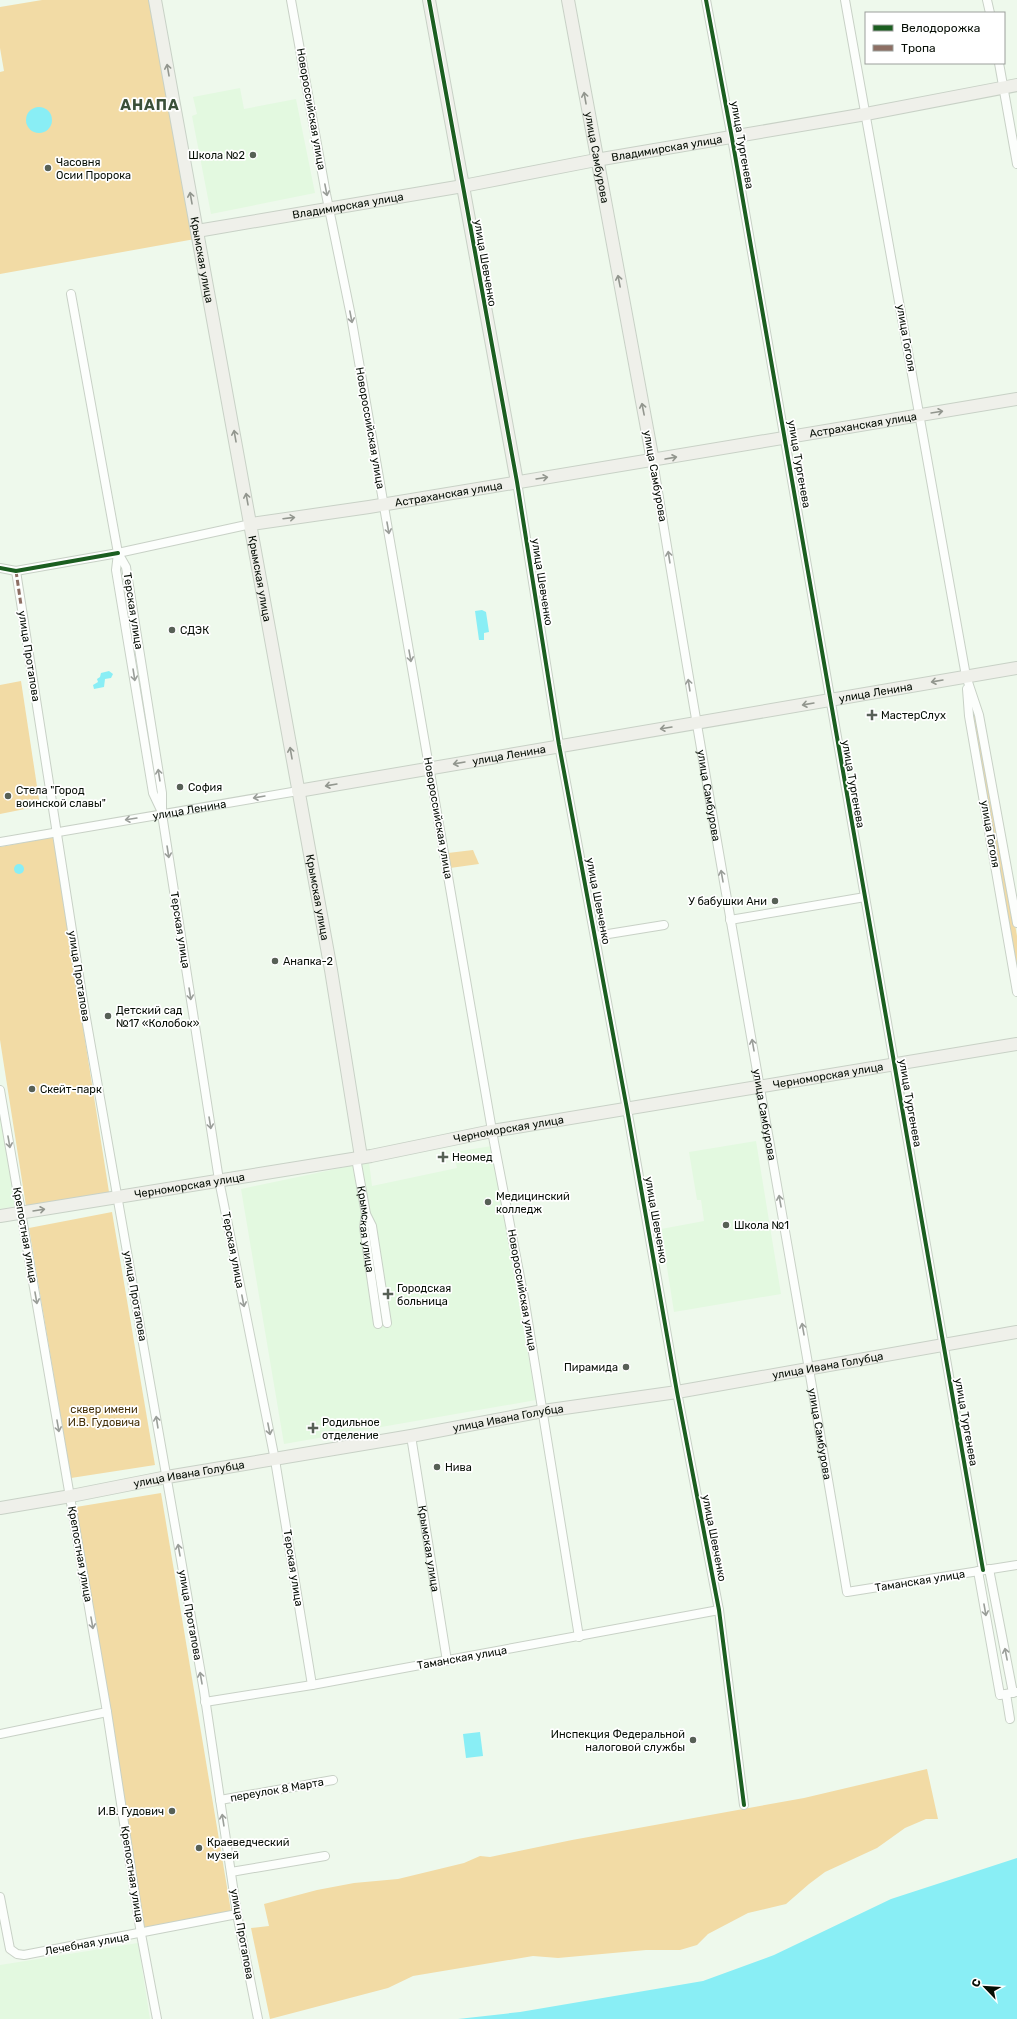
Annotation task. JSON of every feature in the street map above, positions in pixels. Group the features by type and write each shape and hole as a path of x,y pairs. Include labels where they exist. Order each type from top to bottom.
{"street":[{"name":"Крымская улица","path":"155,0 331,970 359,1158 366,1214 364,1227 378,1324"},
{"name":"Новороссийская улица","path":"291,0 329,208 351,316 492,1131 543,1411 579,1637"},
{"name":"улица Шевченко","path":"429,0 517,482 559,745 596,936 677,1392 719,1610 744,1806"},
{"name":"улица Самбурова","path":"568,0 596,160 653,461 696,724 847,1592"},
{"name":"улица Тургенева","path":"706,0 732,138 785,438 829,701 895,1064 984,1570 1009,1693 1010,1719"},
{"name":"улица Гоголя","path":"845,0 966,676 969,716 1017,992"},
{"path":"987,0 990,12"},
{"path":"999,64 1017,164"},
{"name":"Владимирская улица","path":"197,231 463,186 596,160 732,138 1017,85"},
{"name":"Терская улица","path":"71,294 118,553 116,570 152,785 162,814 219,1180 275,1460 312,1685"},
{"name":"Астраханская улица","path":"0,568 16,571 118,553 251,524 384,505 517,482 653,461 920,414 1017,399"},
{"name":"улица Протапова","path":"16,571 83,1001 205,1702 237,1914 258,2019"},
{"name":"улица Ленина","path":"0,842 559,745 696,724 1017,668"},
{"name":"улица Гоголя","path":"966,676 979,715 1017,923"},
{"path":"730,920 865,897"},
{"path":"596,936 664,925"},
{"name":"Черноморская улица","path":"0,1216 359,1158 492,1131 1017,1044"},
{"name":"Крепостная улица","path":"0,1090 107,1712 141,1934 157,2019"},
{"path":"366,1214 372,1226 387,1323"},
{"name":"улица Ивана Голубца","path":"0,1508 167,1477 411,1436 543,1411 677,1392 809,1367 944,1346 1017,1332"},
{"name":"Крымская улица","path":"411,1436 447,1661"},
{"name":"Таманская улица","path":"847,1592 1017,1565"},
{"name":"улица Тургенева","path":"984,1570 1009,1693"},
{"name":"Таманская улица","path":"205,1702 447,1661 719,1610"},
{"path":"0,1734 107,1712"},
{"name":"переулок 8 Марта","path":"220,1800 333,1780"},
{"path":"231,1872 325,1856"},
{"name":"Лечебная улица","path":"0,1897 10,1949 16,1954 24,1955 141,1934 237,1914"}],"shaded area":[{"name":"Школа №2","path":"240,88 244,109 296,99 315,193 211,214 192,116 197,114 193,97"},
{"path":"0,1112 16,1206 0,1209"},
{"name":"Школа №1","path":"756,1141 781,1294 674,1312 661,1229 704,1221 701,1200 697,1200 689,1152"},
{"name":"Городская больница","path":"492,1146 536,1400 284,1444 241,1189 369,1162 372,1186 457,1168 454,1152"},
{"path":"138,1943 150,2019 0,2019 0,1965"}],"green space":[{"path":"42,0 151,0 195,239 0,274 0,72 4,71 0,48 0,7"},
{"path":"21,681 40,806 0,814 0,685"},
{"path":"977,713 1017,936 1017,976 971,715"},
{"path":"53,837 109,1192 26,1206 0,1040 0,847"},
{"path":"473,850 479,864 450,868 448,853"},
{"name":"сквер имени И.В. Гудовича","path":"112,1212 155,1465 71,1478 29,1228"},
{"path":"161,1493 231,1911 144,1928 76,1507"},
{"path":"927,1769 938,1819 926,1819 905,1828 877,1848 825,1872 786,1904 748,1913 708,1934 697,1945 680,1950 646,1950 558,1958 533,1956 413,1976 388,1988 270,2019 251,1928 269,1926 264,1904 317,1890 354,1883 398,1879 464,1863 480,1856 490,1857 572,1840 804,1798"}],"water":[{"path":"39,107 48,111 52,120 48,129 39,133 30,129 26,120 30,111"},
{"path":"482,610 486,612 489,632 484,633 484,640 479,640 475,611"},
{"path":"109,671 113,674 111,678 105,679 104,687 94,689 93,685 98,682 97,679 100,677 101,673"},
{"path":"17,864 21,864 23,865 23,873 17,874 14,871 14,867"},
{"path":"480,1732 483,1756 466,1758 463,1734"},
{"path":"1017,1858 1017,2019 458,2019 520,2012 703,1981 774,1955 891,1899"}],"marked path":[{"path":"16,571 21,605"}],"cycle path":[{"path":"429,0 517,482 559,745 627,1109 677,1392 719,1610 744,1805"},
{"path":"706,0 732,138 983,1570"},
{"path":"0,568 16,571 118,553"}],"place":[{"name":"Школа №2","path":"253,155"},
{"name":"Часовня Осии Пророка","path":"48,168"},
{"name":"СДЭК","path":"172,630"},
{"name":"МастерСлух","path":"872,715"},
{"name":"София","path":"180,787"},
{"name":"Стела \"Город воинской славы\"","path":"8,796"},
{"name":"У бабушки Ани","path":"775,901"},
{"name":"Анапка-2","path":"275,961"},
{"name":"Детский сад №17 «Колобок»","path":"108,1016"},
{"name":"Скейт-парк","path":"32,1089"},
{"name":"Неомед","path":"443,1157"},
{"name":"Медицинский колледж","path":"488,1202"},
{"name":"Школа №1","path":"726,1225"},
{"name":"Городская больница","path":"388,1294"},
{"name":"Пирамида","path":"626,1367"},
{"name":"Родильное отделение","path":"313,1428"},
{"name":"Нива","path":"437,1467"},
{"name":"Инспекция Федеральной налоговой службы","path":"693,1740"},
{"name":"И.В. Гудович","path":"172,1811"},
{"name":"Краеведческий музей","path":"199,1848"}],"district":[{"name":"АНАПА","path":"150,105"}]}
